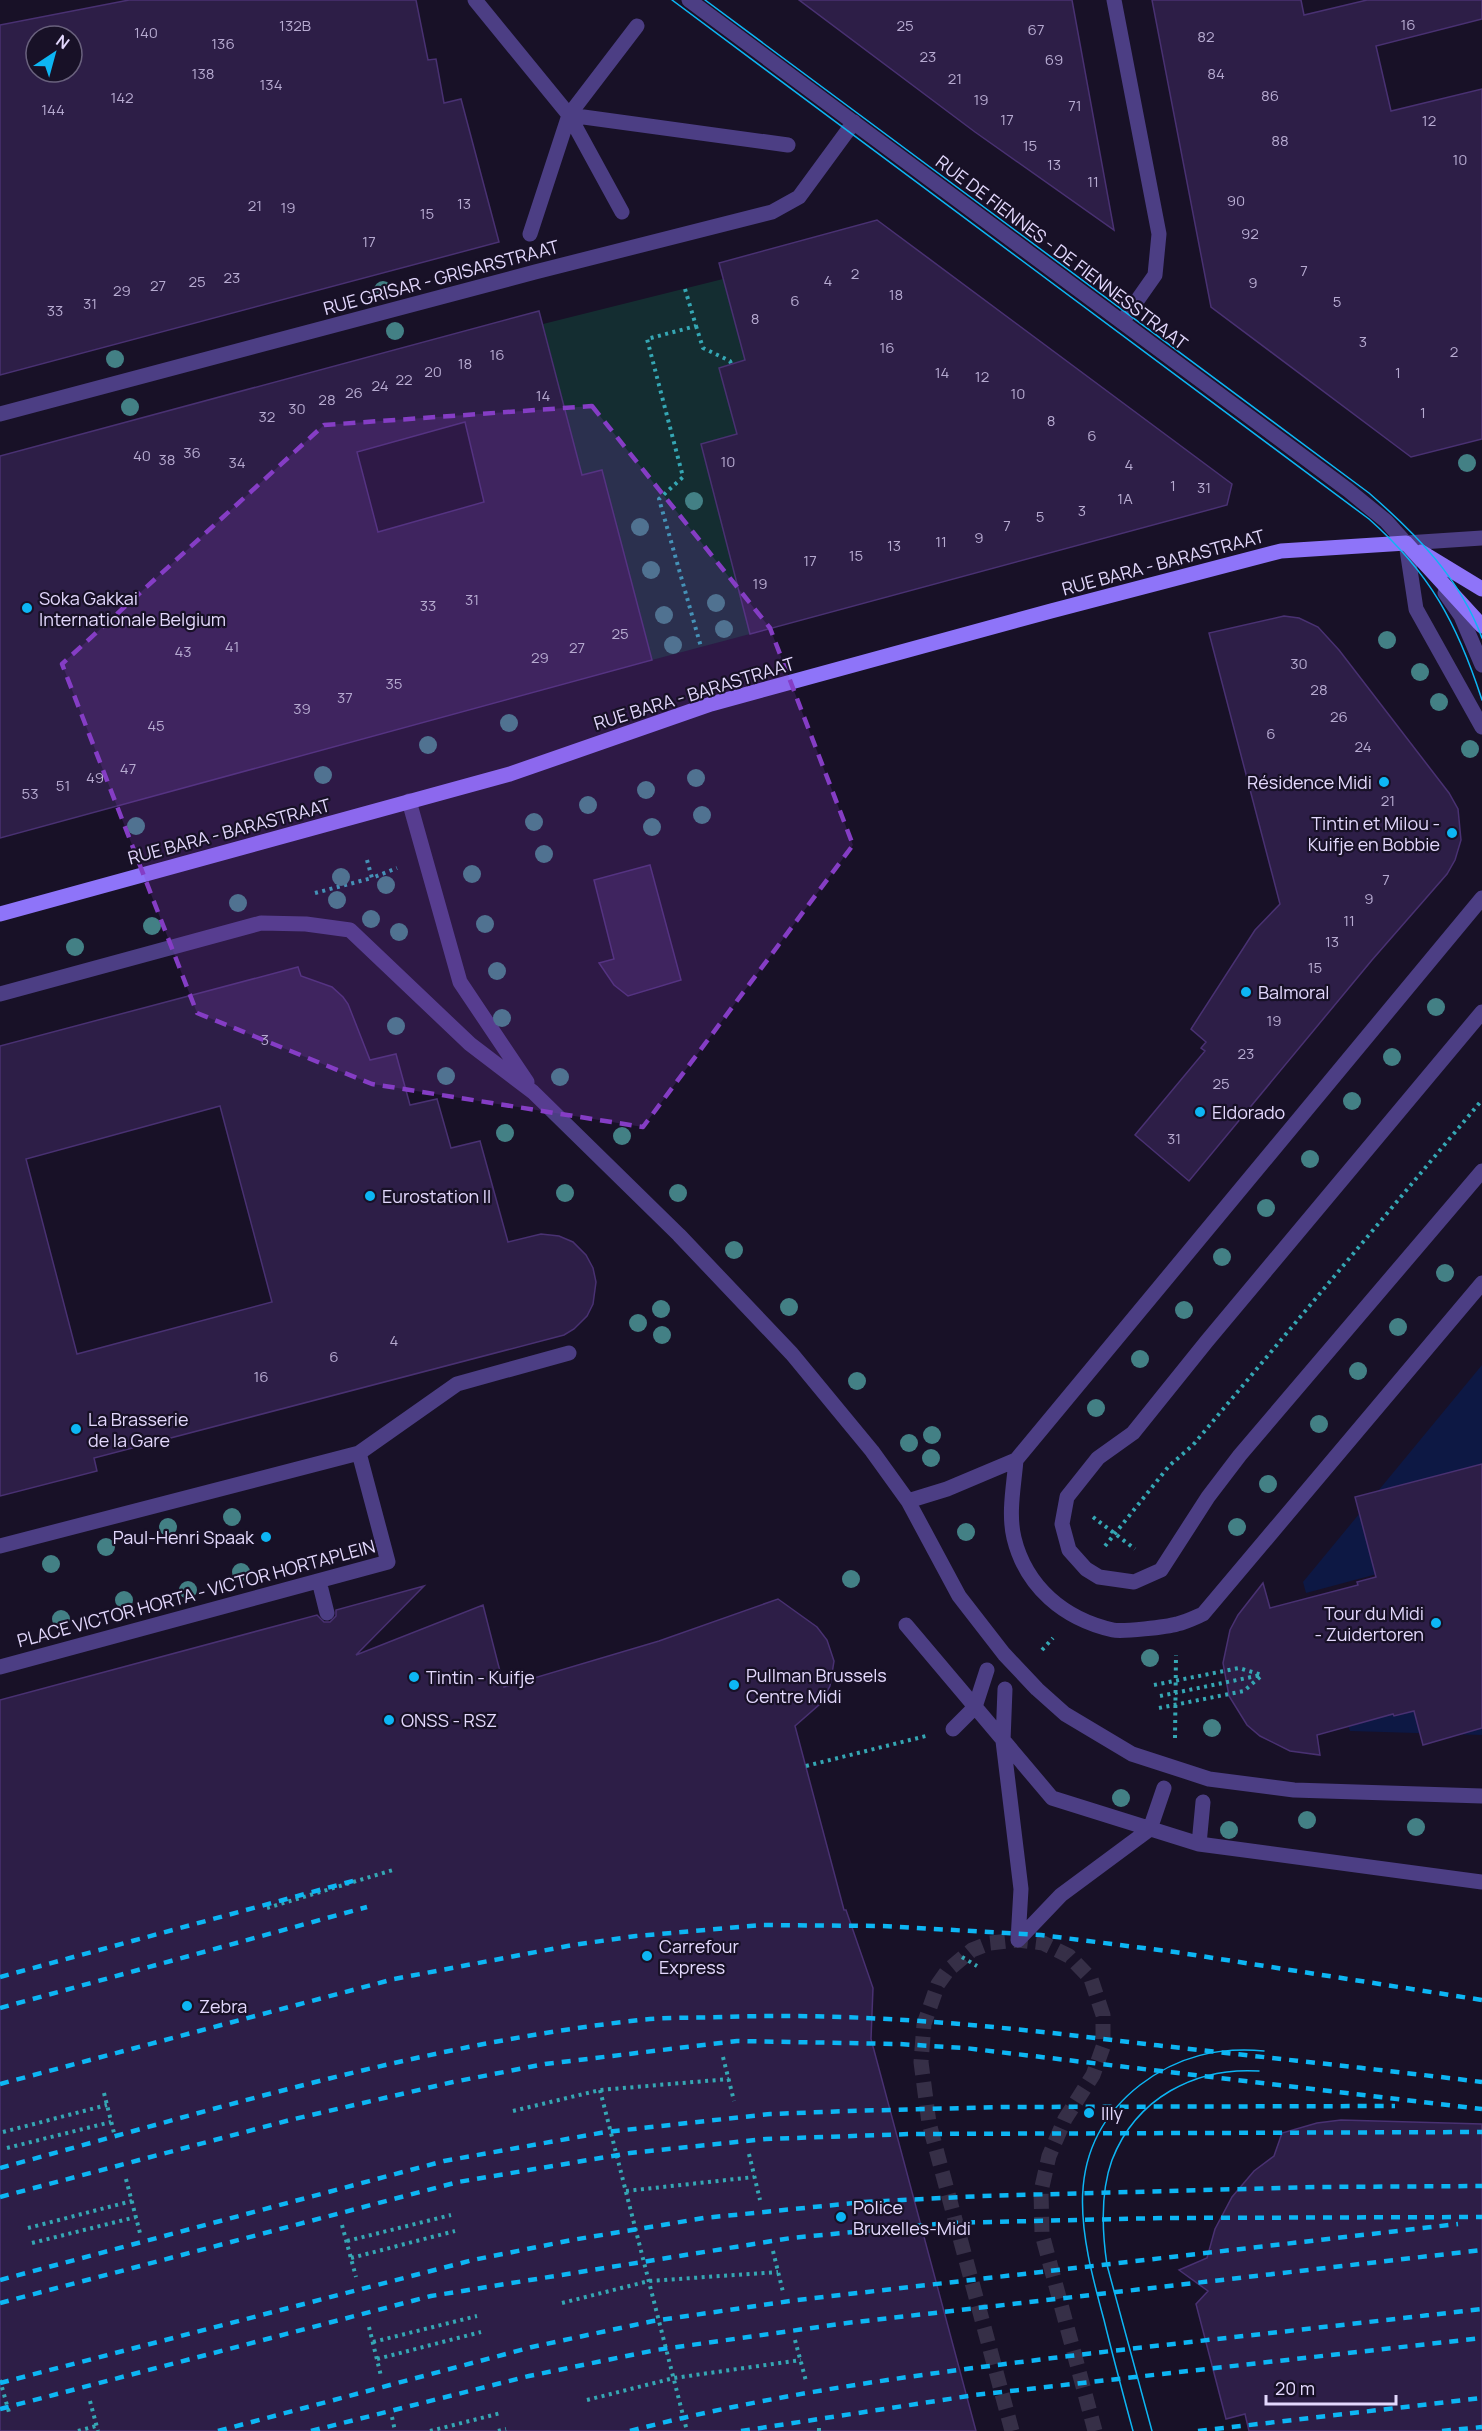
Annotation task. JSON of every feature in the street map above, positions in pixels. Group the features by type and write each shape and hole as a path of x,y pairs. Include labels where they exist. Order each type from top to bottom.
{"main road":[{"path":"1406,543 1482,589"},
{"path":"1406,543 1482,626"},
{"name":"RUE BARA - BARASTRAAT","path":"0,914 510,774 711,704 1281,551 1406,543"}],"street":[{"path":"475,0 569,115 622,212"},
{"name":"RUE DE FIENNES - DE FIENNESSTRAAT","path":"689,0 1348,490 1386,521 1406,543 1461,616 1482,664"},
{"path":"1114,0 1159,234 1155,275 1122,322"},
{"path":"530,234 569,115 637,26"},
{"path":"569,115 788,145"},
{"name":"RUE GRISAR - GRISARSTRAAT","path":"0,414 535,272 772,212 799,197 854,122"},
{"path":"1482,538 1406,543 1416,609 1482,727"},
{"path":"409,801 460,982 533,1092"},
{"path":"908,1501 947,1489 1016,1460 1482,898"},
{"path":"0,994 261,923 306,924 350,930 470,1044 533,1092 687,1244 792,1354 872,1451 908,1501 959,1596 1004,1654 1037,1689 1065,1714 1132,1754 1209,1779 1294,1790 1482,1796"},
{"path":"1482,1012 1133,1433 1098,1458 1067,1497 1062,1524 1069,1550 1086,1569 1099,1577 1134,1582 1161,1569 1208,1497 1240,1455 1482,1171"},
{"path":"1016,1460 1012,1505 1013,1536 1021,1560 1034,1584 1054,1605 1072,1615 1114,1630 1176,1625 1203,1614 1482,1283"},
{"path":"0,1546 359,1454 456,1384 569,1353"},
{"name":"PLACE VICTOR HORTA - VICTOR HORTAPLEIN","path":"0,1667 388,1562 359,1454"},
{"path":"319,1581 327,1613"},
{"path":"906,1625 1052,1798 1199,1844 1482,1882"},
{"path":"953,1729 975,1707 987,1670"},
{"path":"1005,1689 1003,1741 1021,1889 1018,1940 1061,1895 1150,1829 1164,1788"},
{"path":"1199,1844 1203,1802"}],"path":[{"path":"685,289 703,348 730,361 732,366"},
{"path":"696,326 647,339 683,477 659,499 701,647"},
{"path":"367,860 372,878"},
{"path":"308,894 372,878 404,865"},
{"path":"1102,1549 1169,1466 1193,1445 1482,1100"},
{"path":"1090,1515 1140,1554"},
{"path":"1170,1768 1175,1744 1176,1625"},
{"path":"1154,1685 1239,1668 1262,1675"},
{"path":"1160,1696 1262,1675"},
{"path":"1159,1708 1244,1691 1262,1675"},
{"path":"806,1766 953,1729"},
{"path":"267,1908 393,1870"},
{"path":"962,1957 977,1966"},
{"path":"723,2057 734,2101"},
{"path":"513,2111 600,2090 729,2079"},
{"path":"600,2090 687,2431"},
{"path":"104,2093 114,2133"},
{"path":"3,2132 107,2105"},
{"path":"7,2148 111,2122"},
{"path":"749,2154 760,2200"},
{"path":"626,2191 754,2177"},
{"path":"126,2179 141,2237"},
{"path":"28,2228 132,2201"},
{"path":"347,2241 451,2215"},
{"path":"32,2243 136,2217"},
{"path":"342,2225 356,2277"},
{"path":"351,2258 455,2231"},
{"path":"773,2251 783,2292"},
{"path":"562,2303 649,2281 778,2272"},
{"path":"373,2342 477,2316"},
{"path":"369,2327 381,2376"},
{"path":"377,2359 481,2332"},
{"path":"795,2340 806,2381"},
{"path":"587,2400 674,2378 801,2360"},
{"path":"0,2380 10,2416"},
{"path":"78,2431 97,2428 90,2401"},
{"path":"430,2431 501,2413"},
{"path":"392,2418 395,2431"},
{"path":"498,2431 506,2429"}],"highlighted area":[{"path":"592,406 770,628 853,845 643,1127 372,1084 197,1013 62,664 324,425"}],"green space":[{"path":"723,279 745,360 719,368 737,434 701,444 750,634 652,660 582,475 543,324"}],"water":[{"path":"1482,1365 1482,1546 1306,1593 1303,1582"},
{"path":"1482,1678 1482,1735 1350,1731 1345,1718"}],"building":[{"path":"129,0 416,0 428,60 436,59 444,103 461,99 499,242 0,375 0,25"},
{"path":"799,0 1072,0 1114,230 975,132"},
{"path":"1152,0 1301,0 1304,15 1367,0 1482,0 1482,19 1376,46 1391,111 1482,89 1482,439 1411,457 1211,307"},
{"path":"877,220 1232,484 1227,505 750,634 701,444 737,434 719,368 745,360 719,263"},
{"path":"539,311 582,475 602,470 652,660 0,838 0,456","holes":["465,422 484,502 378,532 357,452"]},
{"path":"1284,616 1299,618 1318,627 1339,650 1449,793 1458,809 1461,840 1455,860 1447,874 1372,960 1189,1181 1135,1135 1205,1051 1201,1048 1206,1042 1191,1029 1255,930 1280,904 1209,633"},
{"path":"650,865 681,980 628,996 614,985 599,963 614,959 594,880"},
{"name":"Eurostation II","path":"298,967 301,976 332,987 343,997 348,1004 370,1060 396,1054 410,1105 437,1099 451,1148 480,1141 508,1242 541,1234 559,1236 573,1242 586,1255 593,1268 596,1282 593,1304 587,1316 564,1335 94,1458 97,1471 0,1496 0,1046","holes":["220,1106 272,1302 77,1354 26,1159"]},
{"path":"1482,1464 1482,1728 1423,1745 1414,1711 1394,1716 1393,1714 1317,1735 1320,1755 1290,1751 1260,1736 1247,1725 1229,1696 1223,1663 1230,1630 1238,1615 1263,1583 1270,1608 1358,1585 1357,1582 1376,1577 1355,1497"},
{"path":"424,1586 356,1655 483,1605 504,1687 659,1641 778,1599 817,1627 827,1640 834,1661 830,1686 820,1704 795,1726 844,1910 846,1910 873,1988 871,2039 976,2431 0,2431 0,1700 317,1615 324,1622 330,1622 336,1616 336,1610"},
{"path":"1341,2120 1482,2124 1482,2431 1249,2431 1245,2414 1226,2419 1196,2304 1208,2291 1179,2270 1207,2258 1215,2229 1232,2197 1254,2171 1274,2156 1282,2133 1317,2123"}],"tunnel":[{"path":"1012,2431 929,2123 921,2062 924,2024 938,1984 948,1970 972,1950 990,1943 1018,1940 1043,1943 1069,1956 1091,1979 1103,2015 1103,2047 1093,2075 1065,2119 1049,2156 1041,2191 1042,2234 1095,2431"}],"tram line":[{"path":"672,0 1369,519 1409,559 1439,601 1462,647 1482,700"},
{"path":"705,0 1369,493 1435,558 1462,596 1482,638"},
{"path":"1133,2431 1088,2256 1083,2195 1087,2165 1097,2137 1114,2110 1154,2075 1184,2060 1215,2052 1264,2051"},
{"path":"1152,2431 1107,2265 1103,2212 1108,2173 1123,2138 1136,2119 1170,2091 1212,2074 1259,2071"}],"railway":[{"path":"0,1977 360,1879"},
{"path":"0,2008 367,1907"},
{"path":"0,2084 394,1979 573,1945 636,1936 761,1925 883,1926 1041,1935 1175,1952 1482,2000"},
{"path":"0,2168 237,2102 397,2062 559,2031 660,2018 775,2016 930,2022 1034,2031 1482,2082"},
{"path":"0,2197 290,2120 453,2082 545,2064 737,2041 899,2044 965,2048 1482,2109"},
{"path":"0,2280 444,2161 606,2132 770,2114 849,2111 1005,2107 1395,2106"},
{"path":"0,2303 458,2182 630,2153 766,2139 910,2134 1482,2132"},
{"path":"0,2383 473,2260 572,2240 704,2218 864,2202 982,2196 1317,2187 1482,2186"},
{"path":"0,2409 431,2296 791,2238 947,2223 1162,2218 1482,2217"},
{"path":"218,2431 532,2347 653,2321 797,2300 1458,2224"},
{"path":"311,2431 529,2376 656,2350 847,2323 1482,2250"},
{"path":"630,2431 745,2405 919,2375 1482,2309"},
{"path":"741,2431 975,2395 1482,2338"},
{"path":"1198,2431 1482,2398"},
{"path":"1442,2431 1482,2427"}],"place":[{"name":"Soka Gakkai Internationale Belgium","path":"27,608"},
{"name":"Résidence Midi","path":"1384,782"},
{"name":"Tintin et Milou - Kuifje en Bobbie","path":"1452,833"},
{"name":"Balmoral","path":"1246,992"},
{"name":"Eldorado","path":"1200,1112"},
{"name":"Eurostation II","path":"370,1196"},
{"name":"La Brasserie de la Gare","path":"76,1429"},
{"name":"Paul-Henri Spaak","path":"266,1537"},
{"name":"Tour du Midi - Zuidertoren","path":"1436,1623"},
{"name":"Tintin - Kuifje","path":"414,1677"},
{"name":"Pullman Brussels Centre Midi","path":"734,1685"},
{"name":"ONSS - RSZ","path":"389,1720"},
{"name":"Carrefour Express","path":"647,1956"},
{"name":"Zebra","path":"187,2006"},
{"name":"Illy","path":"1089,2113"},
{"name":"Police Bruxelles-Midi","path":"841,2217"}]}
